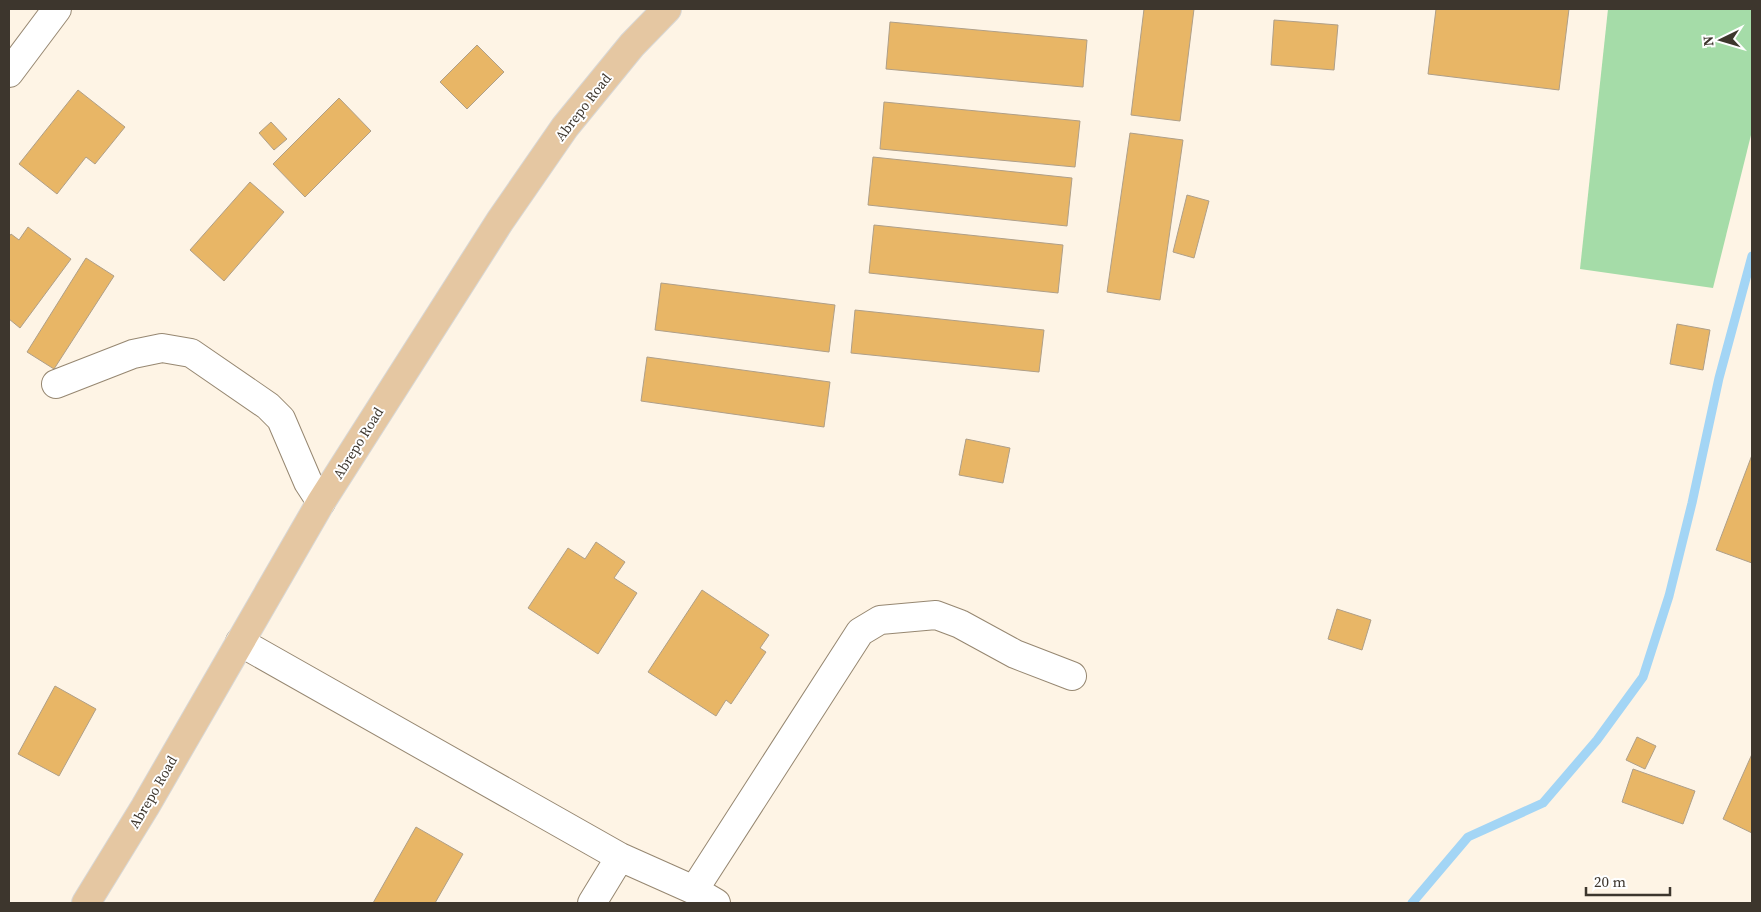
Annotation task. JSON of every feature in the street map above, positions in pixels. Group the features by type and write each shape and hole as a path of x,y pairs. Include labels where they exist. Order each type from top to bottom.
{"main road":[{"name":"Abrepo Road","path":"86,903 145,808 321,502 500,221 565,127 632,45 667,9"}],"street":[{"path":"9,73 57,9"},
{"path":"56,384 133,354 162,348 191,353 268,406 281,419 308,482 321,502"},
{"path":"240,642 620,857 705,897 860,632 880,620 936,615 960,624 1015,654 1072,676"},
{"path":"592,903 620,857"}],"green space":[{"path":"1608,9 1752,9 1752,131 1713,288 1580,269"}],"building":[{"path":"1144,9 1194,9 1180,121 1131,115"},
{"path":"1436,9 1569,9 1559,90 1428,74"},
{"path":"1274,20 1338,25 1334,70 1271,65"},
{"path":"890,22 1087,40 1083,87 886,69"},
{"path":"477,45 504,72 467,109 440,82"},
{"path":"78,90 125,127 95,164 86,157 57,194 19,164"},
{"path":"339,98 371,131 305,197 273,164"},
{"path":"884,102 1080,121 1075,167 880,149"},
{"path":"271,122 287,139 274,150 259,133"},
{"path":"1130,133 1183,140 1160,300 1107,292"},
{"path":"873,157 1072,178 1067,226 868,205"},
{"path":"250,182 284,212 224,281 190,250"},
{"path":"1187,195 1209,201 1194,258 1173,252"},
{"path":"874,225 1063,245 1058,293 869,273"},
{"path":"28,227 71,259 20,328 9,319 9,237 11,234 19,240"},
{"path":"86,258 114,276 54,369 27,352"},
{"path":"661,283 835,305 829,352 655,330"},
{"path":"855,310 1044,330 1039,372 851,353"},
{"path":"1677,324 1710,330 1703,370 1670,364"},
{"path":"647,357 830,382 824,427 641,401"},
{"path":"966,439 1010,448 1003,483 959,475"},
{"path":"1752,455 1752,563 1716,550"},
{"path":"596,542 625,562 614,578 637,593 598,654 528,608 568,548 585,559"},
{"path":"702,590 769,635 760,648 766,652 731,704 726,700 716,716 648,672"},
{"path":"1337,609 1371,620 1362,650 1328,639"},
{"path":"55,686 96,709 59,776 18,754"},
{"path":"1637,737 1656,746 1645,769 1626,760"},
{"path":"1752,754 1752,833 1723,819"},
{"path":"1633,769 1695,791 1683,824 1622,802"},
{"path":"416,827 463,854 435,903 373,903"}],"waterway":[{"path":"1412,903 1468,837 1543,803 1597,740 1643,677 1669,596 1692,503 1719,378 1752,256"}]}
